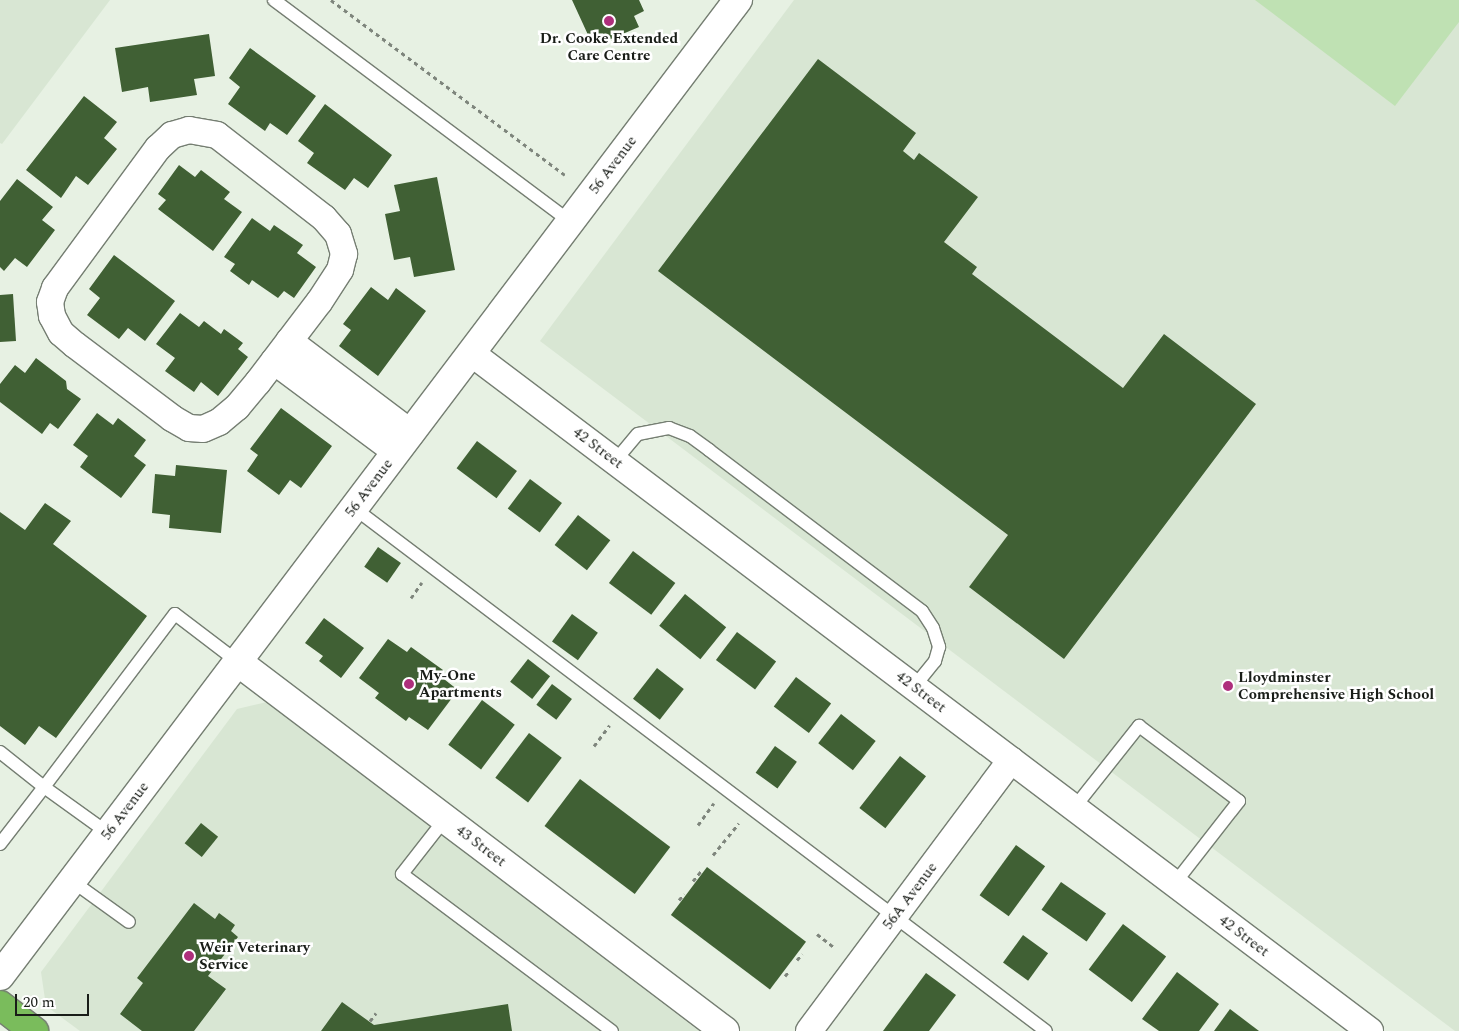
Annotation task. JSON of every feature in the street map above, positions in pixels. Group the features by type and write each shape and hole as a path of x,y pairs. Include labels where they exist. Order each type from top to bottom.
{"highway":[{"path":"0,1005 34,1031"}],"street":[{"name":"56 Avenue","path":"0,976 738,0"},
{"path":"189,130 217,135 324,218 338,234 344,254 340,270 282,351 237,407 219,422 203,429 189,428 74,345 61,333 52,316 50,302 55,288 158,148 172,136 189,130"},
{"path":"282,351 404,442"},
{"name":"42 Street","path":"471,353 1370,1031"},
{"name":"43 Street","path":"238,662 725,1031"},
{"name":"56A Avenue","path":"808,1031 1011,760"}],"lane":[{"path":"274,0 571,222"},
{"path":"615,461 638,434 669,428 690,436 725,462 922,611 933,628 939,647 935,661 914,687"},
{"path":"354,508 622,708 1046,1031"},
{"path":"0,844 174,614 238,662"},
{"path":"1074,808 1139,726 1239,801 1174,884"},
{"path":"0,752 44,787 108,833"},
{"path":"445,819 402,874 612,1031"},
{"path":"72,881 128,922"}],"path":[{"path":"331,0 565,175"},
{"path":"594,746 622,708"},
{"path":"698,825 726,788"},
{"path":"713,856 751,806"},
{"path":"693,881 702,870"},
{"path":"679,900 684,894"},
{"path":"817,934 835,948"},
{"path":"797,960 802,954"},
{"path":"785,976 789,971"},
{"path":"370,1021 376,1013"}],"shaded area":[{"path":"0,0 110,0 2,144 0,143"},
{"name":"Lloydminster Comprehensive High School","path":"794,0 1459,0 1459,1031 1455,1031 540,341"},
{"path":"267,702 699,1031 80,1031 46,1006 41,972 237,709"}],"green space":[{"path":"1255,0 1459,0 1459,22 1395,106"}],"building":[{"name":"Dr. Cooke Extended Care Centre","path":"572,0 639,0 644,11 634,16 639,27 599,44 595,34 589,37"},
{"path":"209,34 215,76 194,79 197,95 150,102 148,87 122,92 115,48"},
{"path":"250,48 316,96 287,135 270,123 265,131 228,104 240,87 229,78"},
{"path":"818,59 916,133 903,151 914,160 919,153 978,197 944,242 977,267 972,274 1123,388 1164,334 1256,404 1064,659 969,587 1008,535 658,271"},
{"path":"84,96 117,122 104,138 117,149 88,185 76,176 61,198 26,170"},
{"path":"325,104 392,155 368,188 354,178 345,190 307,163 314,153 298,141"},
{"path":"179,165 195,177 201,170 230,192 224,199 242,212 213,251 158,209 166,200 158,194"},
{"path":"437,177 455,270 414,277 410,257 394,260 385,214 400,211 394,185"},
{"path":"17,179 53,207 42,220 55,230 27,267 15,258 4,271 0,267 0,201"},
{"path":"252,218 270,231 274,225 303,245 297,253 316,267 294,298 284,291 278,298 252,280 249,285 230,271 235,264 224,257"},
{"path":"114,255 175,301 145,341 128,328 119,339 87,315 100,298 89,289"},
{"path":"371,287 388,300 396,288 426,311 378,376 339,346 351,330 343,324"},
{"path":"13,294 16,341 0,342 0,295"},
{"path":"180,313 199,327 204,321 221,334 224,329 243,343 238,349 248,357 218,396 201,382 194,392 165,371 175,358 156,344"},
{"path":"36,358 66,381 67,389 81,399 58,429 50,423 42,434 0,402 0,384 15,365 25,373"},
{"path":"281,408 332,446 301,488 290,480 279,495 247,471 258,455 250,449"},
{"path":"97,413 113,425 118,418 146,440 134,456 146,465 121,498 80,467 88,456 73,445"},
{"path":"477,441 517,471 496,498 457,468"},
{"path":"176,465 227,470 221,533 169,528 170,515 152,513 155,474 175,476"},
{"path":"530,479 562,503 540,533 508,509"},
{"path":"45,503 71,521 53,544 147,616 56,738 39,726 25,745 0,726 0,512 25,530"},
{"path":"578,515 610,540 587,570 555,545"},
{"path":"378,547 401,563 387,583 364,567"},
{"path":"633,551 675,583 651,615 609,583"},
{"path":"685,594 726,627 700,659 659,626"},
{"path":"572,614 598,633 578,660 552,642"},
{"path":"324,618 364,648 341,678 319,661 323,656 305,643"},
{"path":"737,632 776,661 755,689 716,660"},
{"name":"My-One Apartments","path":"388,639 407,652 411,647 443,670 440,676 458,690 428,730 409,717 406,721 375,698 379,693 359,678"},
{"path":"528,659 550,676 532,699 510,682"},
{"path":"657,668 684,689 660,720 633,699"},
{"path":"796,677 831,703 809,733 774,707"},
{"path":"552,684 572,699 556,720 536,705"},
{"path":"482,700 515,725 481,769 448,745"},
{"path":"841,714 876,741 853,770 818,743"},
{"path":"529,733 562,758 528,802 495,778"},
{"path":"775,746 797,762 777,789 756,773"},
{"path":"900,756 926,776 885,828 859,808"},
{"path":"580,779 670,847 635,894 544,826"},
{"path":"201,823 218,837 202,857 185,843"},
{"path":"1016,845 1045,866 1009,916 980,895"},
{"path":"707,867 806,942 770,990 671,915"},
{"path":"1061,882 1106,914 1087,941 1041,910"},
{"name":"Weir Veterinary Service","path":"194,903 215,919 219,913 235,925 231,931 238,937 208,976 226,989 194,1031 142,1031 120,1014 143,983 137,978"},
{"path":"1123,924 1166,956 1132,1002 1089,970"},
{"path":"1023,935 1048,953 1028,981 1003,963"},
{"path":"1177,972 1219,1004 1199,1031 1159,1031 1142,1019"},
{"path":"926,973 956,995 929,1031 883,1031"},
{"path":"342,1002 374,1025 508,1004 512,1031 321,1031"},
{"path":"1230,1009 1259,1031 1214,1031"}],"place":[{"name":"Dr. Cooke Extended Care Centre","path":"609,21"},
{"name":"My-One Apartments","path":"409,684"},
{"name":"Lloydminster Comprehensive High School","path":"1228,686"},
{"name":"Weir Veterinary Service","path":"189,956"}]}
